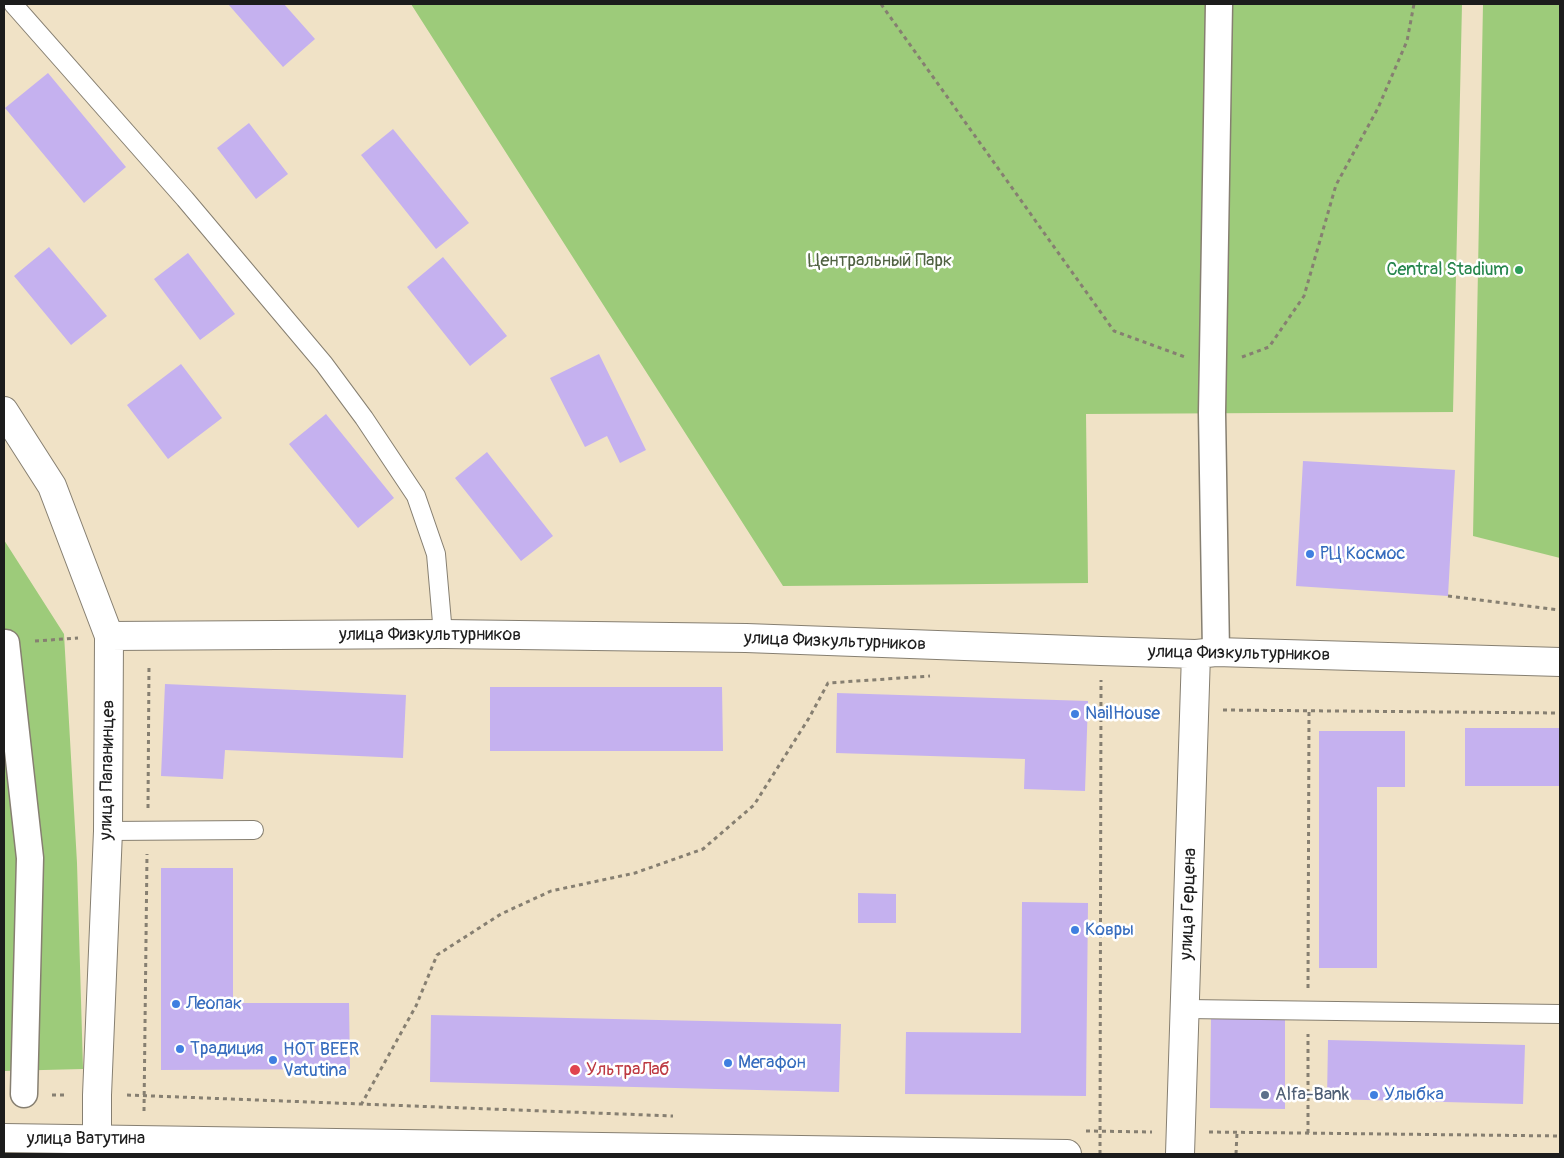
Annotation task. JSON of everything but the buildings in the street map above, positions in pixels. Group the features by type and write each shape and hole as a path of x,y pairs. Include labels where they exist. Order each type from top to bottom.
{"street":[{"path":"1206,653 1214,368 1219,4"},
{"name":"улица Папанинцев","path":"4,411 52,486 109,636 108,831 97,1095 98,1146"},
{"name":"улица Физкультурников","path":"109,636 443,634 746,638 1102,652 1560,662"},
{"path":"6,642 30,858 24,1094"},
{"name":"улица Герцена","path":"1180,1154 1206,653"},
{"name":"улица Ватутина","path":"4,1138 98,1146 1067,1154"}],"lane":[{"path":"13,4 191,206 324,364 364,418 416,496 436,554 443,634"},
{"path":"108,831 254,830"},
{"path":"1186,1010 1560,1014"}],"path":[{"path":"881,4 1114,331 1214,368 1269,347 1304,296 1336,185 1378,108 1408,41 1414,4"},
{"path":"1448,596 1560,610"},
{"path":"6,642 109,636"},
{"path":"146,1095 149,636"},
{"path":"1100,1154 1102,652"},
{"path":"361,1105 416,1006 437,955 501,914 550,891 635,873 704,849 754,805 809,718 828,683 932,676"},
{"path":"1218,710 1560,713"},
{"path":"1308,1133 1310,711"},
{"path":"1299,989 1308,989"},
{"path":"1236,1154 1237,1133"}],"green space":[{"name":"Центральный Парк","path":"411,4 1462,4 1453,412 1086,414 1088,583 783,586"},
{"name":"Central Stadium","path":"1483,4 1560,4 1560,558 1473,536"},
{"path":"4,540 64,634 77,863 83,1069 4,1071"}],"place":[{"name":"Central Stadium","path":"1519,270"},
{"name":"РЦ Космос","path":"1310,554"},
{"name":"NailHouse","path":"1075,714"},
{"name":"Ковры","path":"1075,930"},
{"name":"Леопак","path":"176,1004"},
{"name":"Традиция","path":"180,1049"},
{"name":"HOT BEER Vatutina","path":"273,1060"},
{"name":"Мегафон","path":"728,1063"},
{"name":"УльтраЛаб","path":"575,1070"},
{"name":"Alfa-Bank","path":"1265,1095"},
{"name":"Улыбка","path":"1374,1095"}]}
